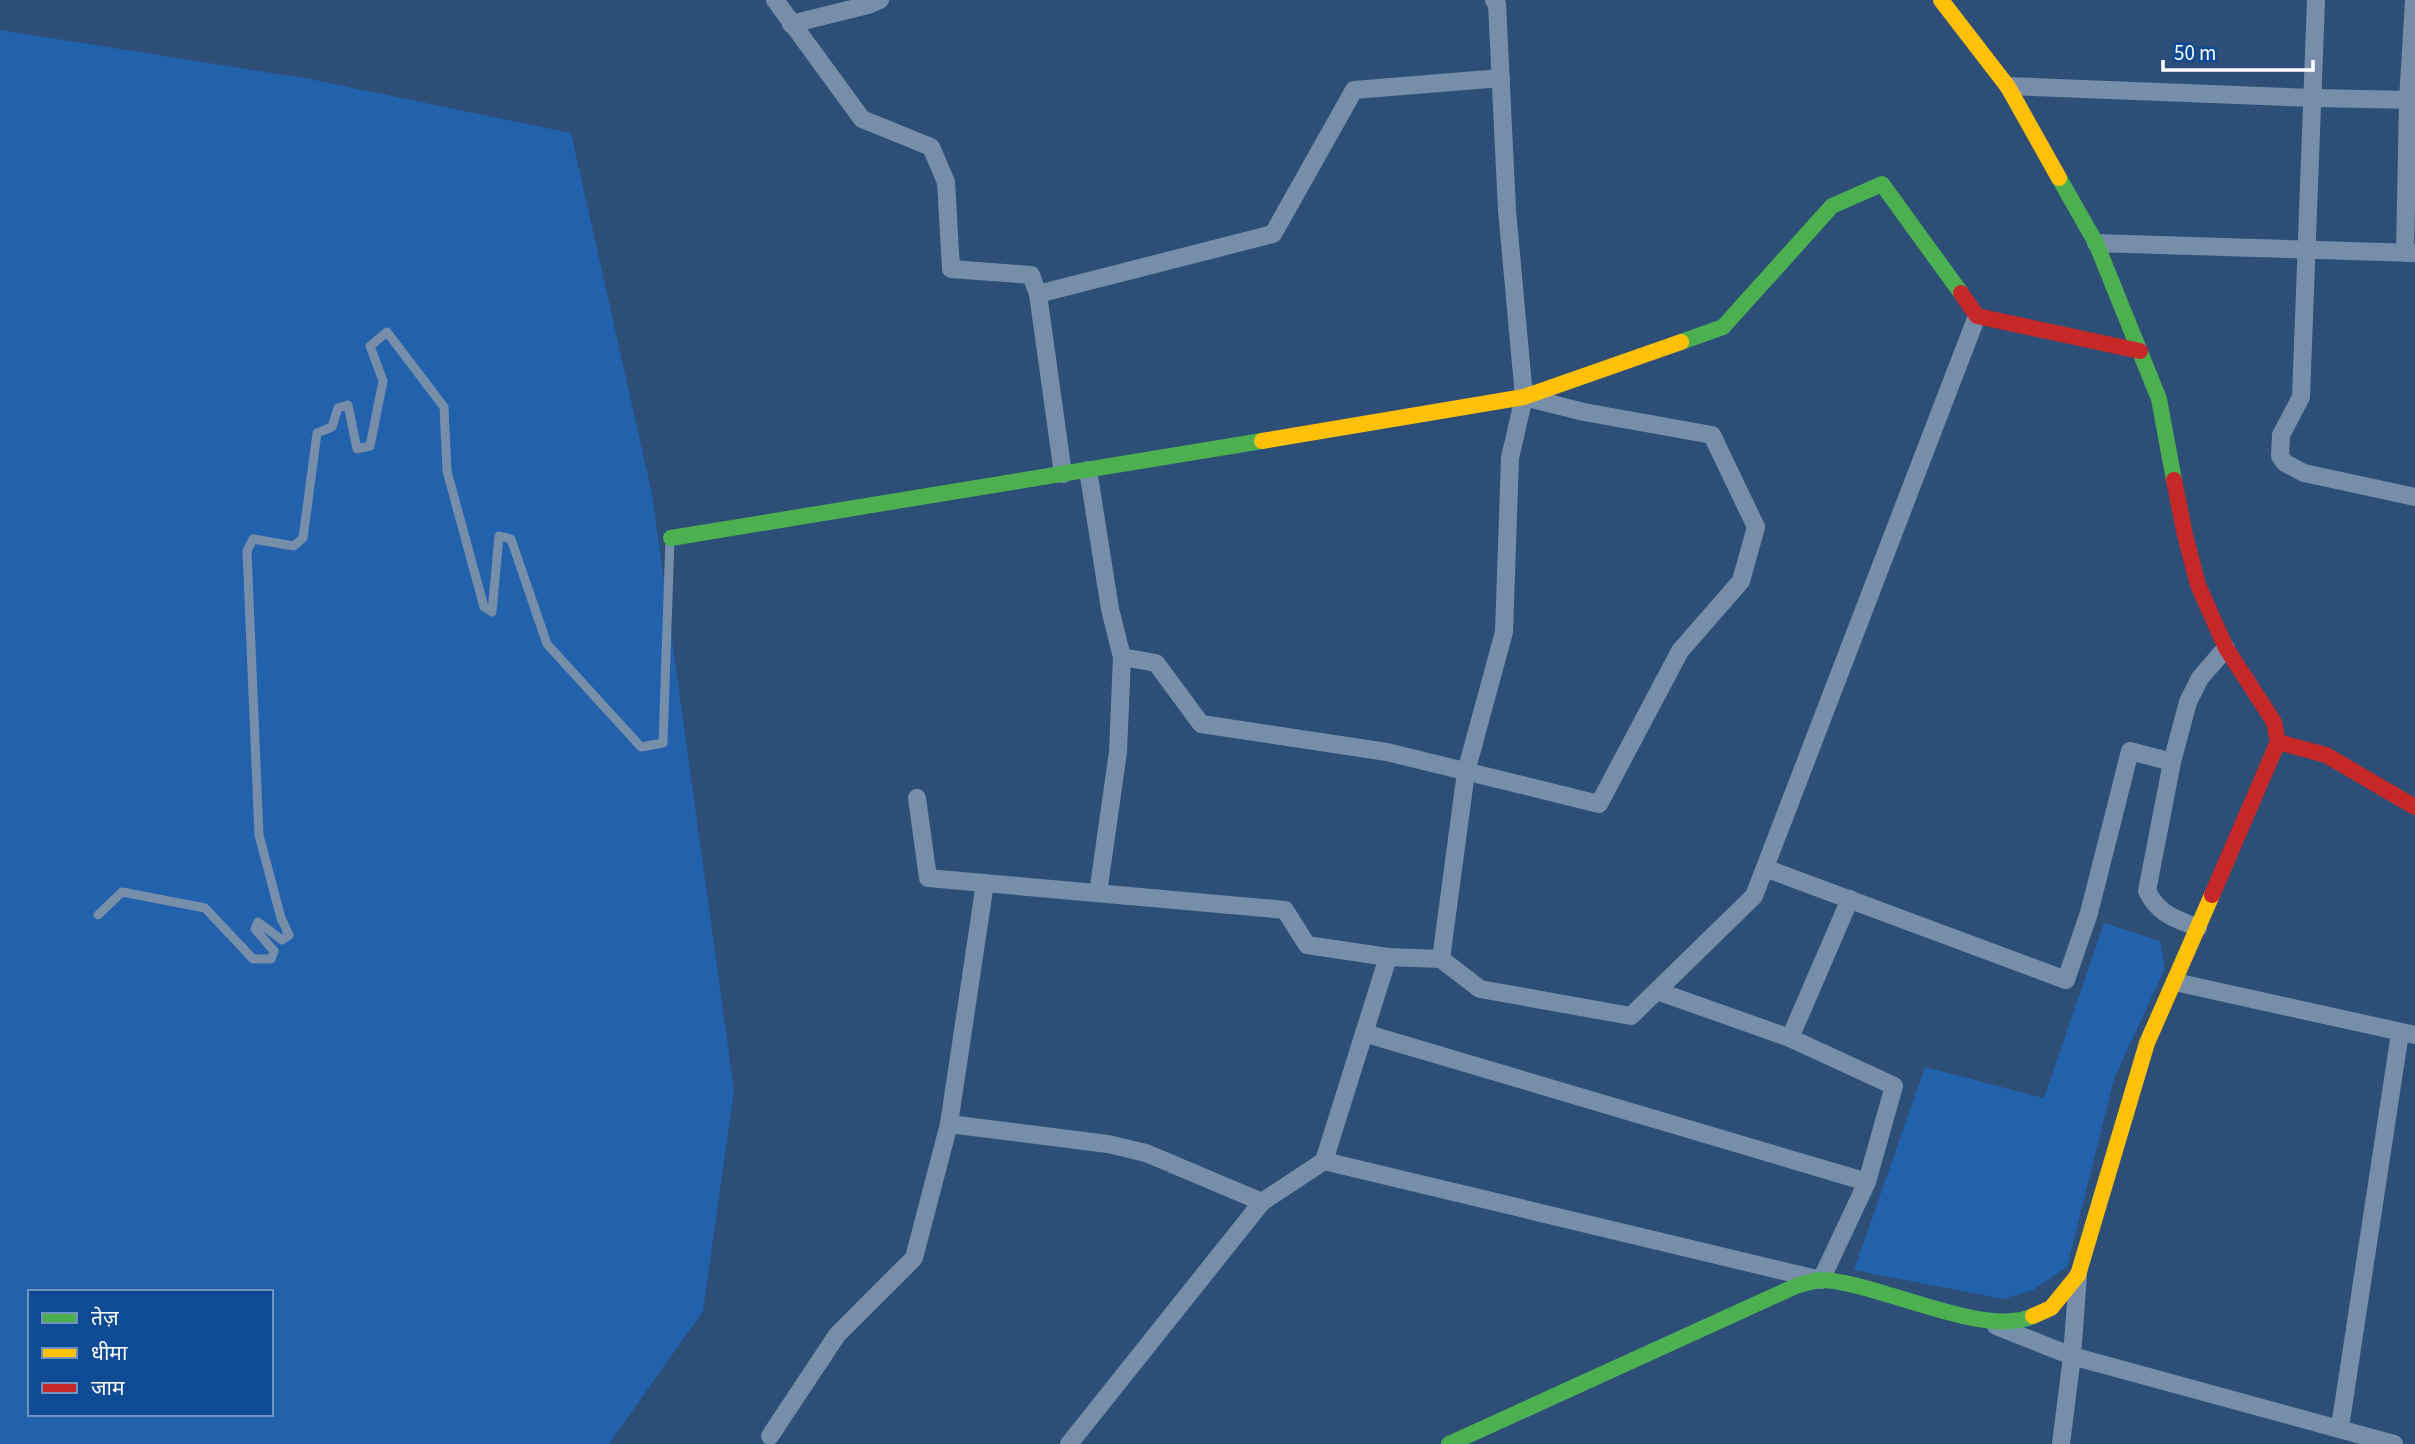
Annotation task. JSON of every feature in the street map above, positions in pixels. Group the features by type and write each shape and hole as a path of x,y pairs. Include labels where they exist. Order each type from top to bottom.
{"main road":[{"path":"1449,1444 1796,1286 1821,1280 1861,1287 1983,1321 2026,1320 2052,1308 2078,1275 2147,1043 2278,742 2274,722 2226,648 2198,585 2185,535 2160,399 2096,243 2008,86 1941,0"},
{"path":"671,538 1524,397 1723,327 1832,206 1882,184 1977,316 2140,351"},
{"path":"2278,742 2326,755 2415,807"}],"street":[{"path":"791,24 880,0"},
{"path":"1441,959 1466,772 1504,632 1510,458 1524,397 1507,210 1497,4 1494,0"},
{"path":"2316,0 2301,397 2281,435 2280,456 2285,463 2304,473 2415,497"},
{"path":"2096,243 2410,253 2414,0"},
{"path":"770,1 791,24 862,119 931,147 946,182 951,269 1031,275 1038,294 1062,474"},
{"path":"1038,294 1273,234 1354,90 1501,78"},
{"path":"2008,86 2312,99 2411,100"},
{"path":"917,798 928,878 1285,910 1307,945 1388,957 1441,959 1480,989 1631,1016 1754,896 1977,316"},
{"path":"1122,657 1156,663 1201,724 1387,752 1599,804 1680,651 1741,581 1756,527 1712,435 1584,412 1524,397"},
{"path":"1088,470 1110,609 1122,657 1118,752 1098,893"},
{"path":"2198,928 2166,915 2154,905 2147,891 2172,762 2188,702 2200,678 2226,648"},
{"path":"1765,868 2066,980 2089,913 2130,751 2172,762"},
{"path":"770,1436 837,1335 914,1258 949,1124 985,883"},
{"path":"1790,1038 1850,899"},
{"path":"1069,1444 1262,1202 1324,1161 1388,957"},
{"path":"2175,982 2407,1034 2340,1427"},
{"path":"1324,1161 1821,1280 1867,1182 1894,1086 1790,1038 1657,991"},
{"path":"1364,1033 1867,1182"},
{"path":"949,1124 1108,1144 1146,1153 1262,1202"},
{"path":"2061,1444 2072,1356 2078,1275"},
{"path":"1983,1321 2072,1356 2340,1427 2386,1443"}],"lane":[{"path":"98,915 122,891 205,908 253,959 271,959 274,951 255,929 258,922 282,940 289,935 281,918 259,835 247,551 253,539 294,546 303,538 317,433 332,427 338,408 348,405 357,449 370,446 383,381 370,346 387,332 444,407 447,471 484,607 492,612 499,536 511,539 547,644 641,747 663,743 671,538"}],"shaded area":[{"path":"0,30 310,79 571,133 652,494 734,1090 703,1311 609,1444 0,1444"},
{"path":"2104,923 2160,941 2165,968 2114,1079 2067,1267 2033,1290 2003,1299 1854,1270 1925,1067 2044,1098"}],"traffic: fast":[{"path":"2059,178 2096,243 2159,399 2174,480"},
{"path":"1681,342 1723,327 1832,206 1882,184 1961,293"},
{"path":"671,538 1262,441"},
{"path":"1449,1444 1812,1281 1845,1283 1960,1315 1988,1320 2012,1321 2033,1316"}],"traffic: slow":[{"path":"1941,0 2008,87 2059,178"},
{"path":"1262,441 1524,397 1681,342"},
{"path":"2033,1316 2051,1308 2078,1275 2147,1043 2212,895"}],"traffic: jam":[{"path":"1961,293 1977,316 2140,351"},
{"path":"2174,480 2198,585 2226,648 2274,722 2278,742 2212,895"},
{"path":"2278,742 2326,755 2415,807"}]}
